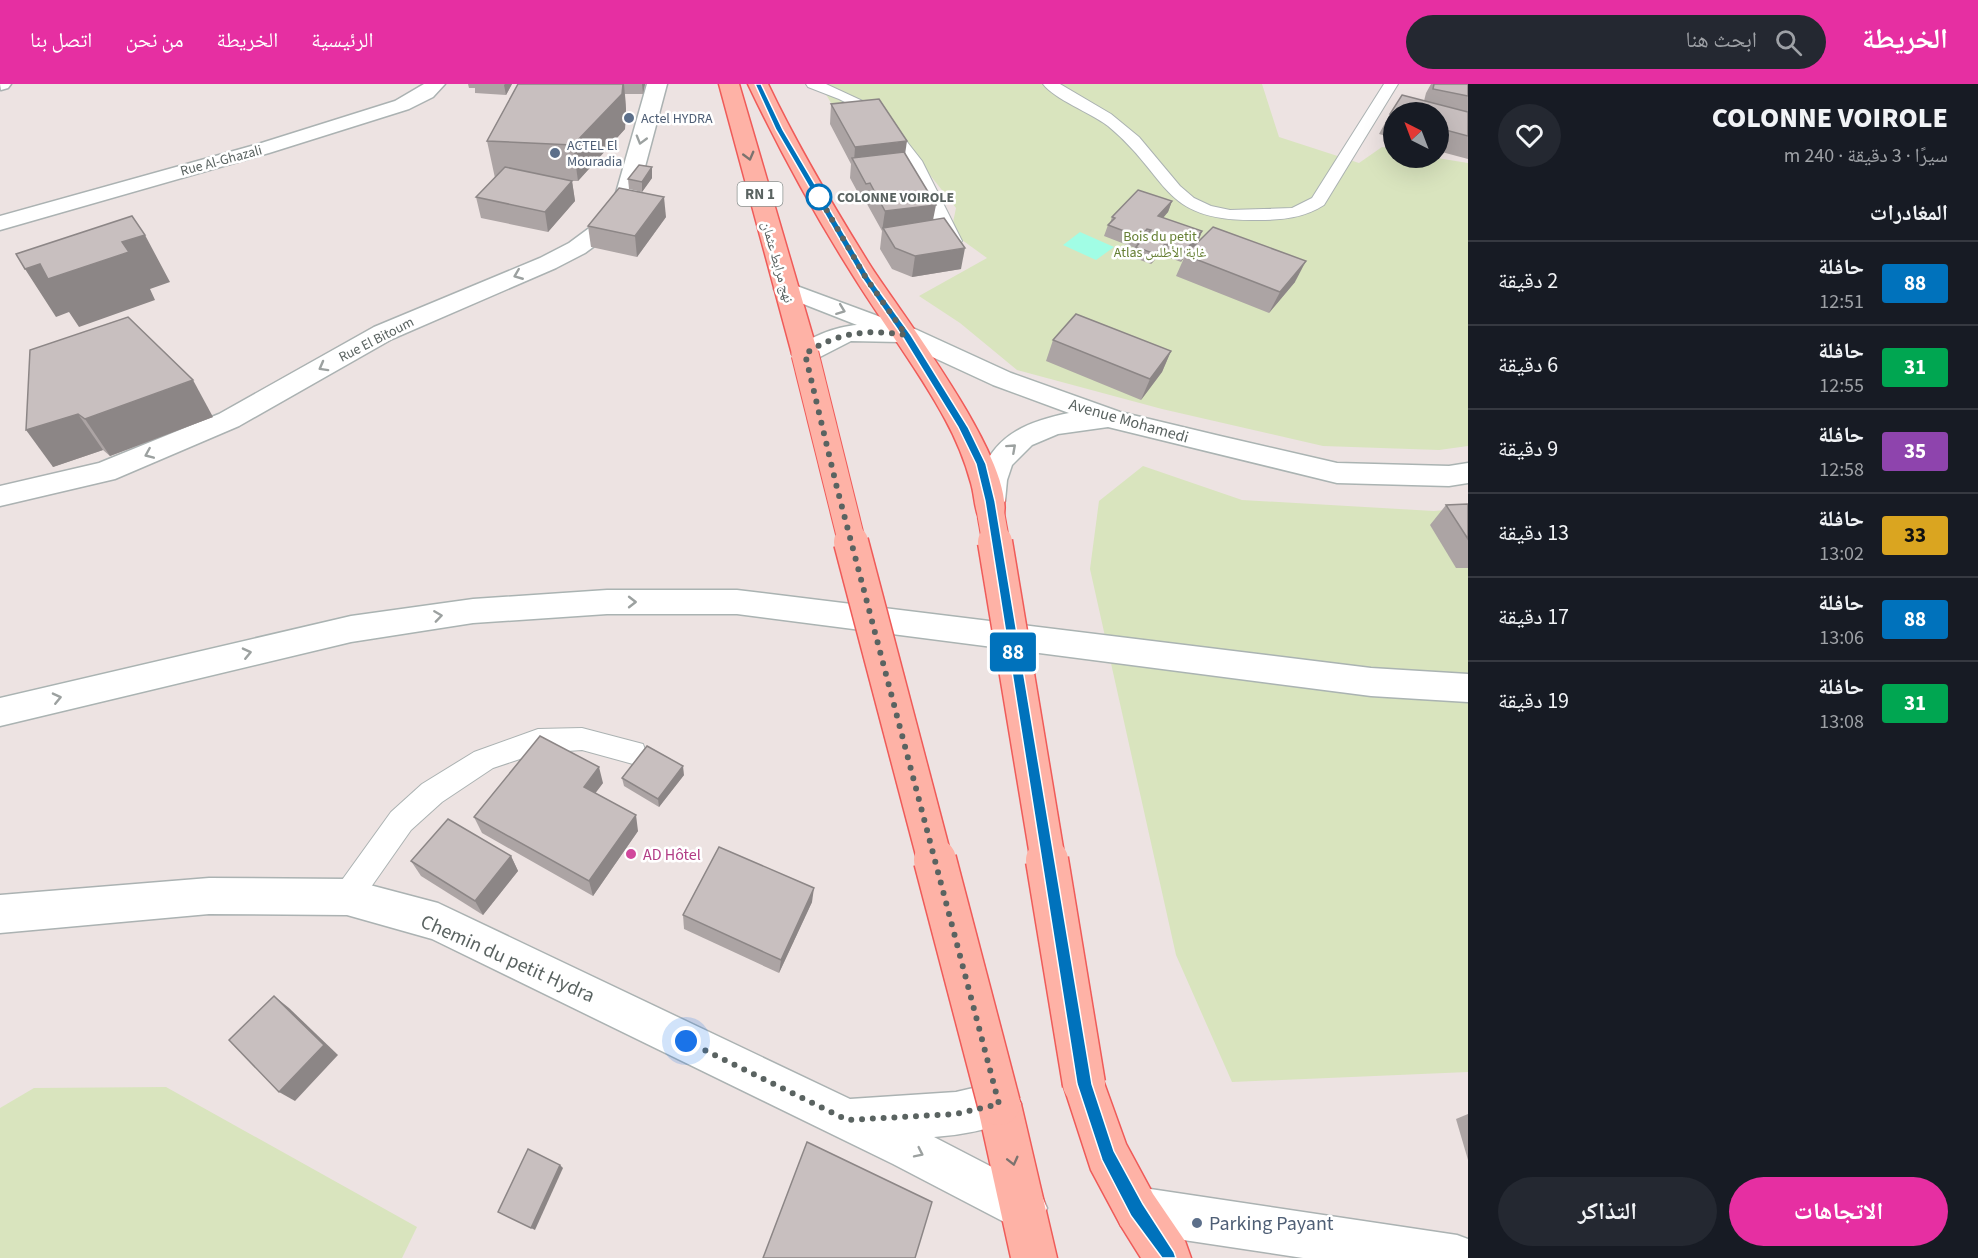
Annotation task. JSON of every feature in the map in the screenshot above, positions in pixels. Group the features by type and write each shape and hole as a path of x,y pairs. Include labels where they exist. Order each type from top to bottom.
{"main road":[{"name":"RN 1","path":"758,84 779,130 866,278 906,335 963,427 981,464 991,508"},
{"name":"نهج مرابط عثمان","path":"732,92 805,354 837,488 999,1104 1034,1258"},
{"path":"991,508 1084,1084 1107,1154 1137,1210 1168,1258"}],"street":[{"name":"Rue Al-Ghazali","path":"0,224 262,149 402,105 426,93 435,84"},
{"name":"Rue El Bitoum","path":"0,496 105,472 229,420 383,333 548,263 577,248 600,231 627,193 657,84"},
{"path":"786,289 906,335"},
{"name":"Avenue Mohamedi","path":"805,354 833,338 850,333 887,332 906,335 1002,379 1113,419 1337,473 1449,476 1468,474"},
{"path":"991,508 993,476 1004,455 1024,438 1050,426 1080,420 1113,419"},
{"path":"0,712 351,629 473,611 607,602 737,602 1371,682 1468,688"},
{"name":"Chemin du petit Hydra","path":"0,914 208,896 347,897 438,922 909,1148 1023,1208"},
{"path":"847,1120 956,1114 999,1104"},
{"path":"1137,1210 1457,1258"}],"lane":[{"path":"813,84 844,96 877,113 914,161 953,241"},
{"path":"1050,84 1114,123 1142,151 1171,189 1190,204 1219,215 1251,216 1305,212 1318,201 1391,84"},
{"path":"347,897 401,820 432,793 484,760 538,741 582,739 633,752"}],"green space":[{"name":"Bois du petit Atlas غابة الأطلس","path":"820,84 1262,84 1279,137 1359,163 1383,147 1383,168 1449,168 1449,160 1468,163 1468,446 1439,450 1323,446 1162,409 1017,370 960,323 919,296 987,258 951,232 956,208 889,123 831,103"},
{"path":"1143,466 1242,500 1434,511 1468,508 1468,1072 1232,1082 1176,955 1090,569 1099,501"},
{"path":"166,1087 417,1227 402,1258 0,1258 0,1108 34,1088"}],"shaded area":[{"path":"1080,232 1114,247 1096,260 1063,245"}],"building":[{"path":"518,84 623,84 622,94 573,145 487,141"},
{"path":"1434,84 1468,84 1468,96 1433,89"},
{"path":"1402,95 1429,102 1398,102"},
{"path":"879,99 907,141 855,147 831,104"},
{"path":"1449,107 1468,112 1468,136 1449,131"},
{"path":"904,152 936,205 885,211 870,183 866,184 852,158"},
{"path":"639,165 652,167 642,182 628,179"},
{"path":"505,167 572,181 545,212 476,197"},
{"path":"619,188 664,197 635,236 588,226"},
{"path":"1138,190 1172,201 1158,216 1202,231 1185,251 1165,244 1155,254 1136,247 1151,230 1147,229 1140,237 1108,225 1115,218 1112,217"},
{"path":"132,216 145,235 122,242 129,252 48,279 40,264 25,269 16,254"},
{"path":"944,218 965,248 915,256 895,248 883,228"},
{"path":"1213,227 1306,261 1280,292 1185,255"},
{"path":"1076,314 1171,351 1150,379 1053,340"},
{"path":"128,317 193,380 85,419 78,414 26,430 30,350"},
{"path":"1468,504 1468,539 1446,505"},
{"path":"540,736 599,767 584,787 636,815 589,881 474,817"},
{"path":"647,746 683,766 658,799 622,778"},
{"path":"448,819 511,856 475,901 411,861"},
{"path":"719,847 814,888 781,960 683,915"},
{"path":"274,996 324,1045 279,1092 229,1040"},
{"path":"807,1142 932,1202 915,1258 763,1258"},
{"path":"528,1149 560,1165 531,1228 498,1212"}],"bus line":[{"name":"88","path":"758,84 779,130 866,278 906,335 963,427 981,464 990,501 1084,1084 1107,1154 1137,1210 1168,1258"}],"place":[{"name":"Actel HYDRA","path":"629,118"},
{"name":"ACTEL El Mouradia","path":"555,153"},
{"name":"COLONNE VOIROLE","path":"819,197"},
{"name":"AD Hôtel","path":"631,854"},
{"name":"Parking Payant","path":"1197,1223"}],"route":[{"path":"686,1041 847,1120 956,1114 999,1104 837,488 805,354 818,345 850,333 868,331 906,335 866,278 819,197"}]}
